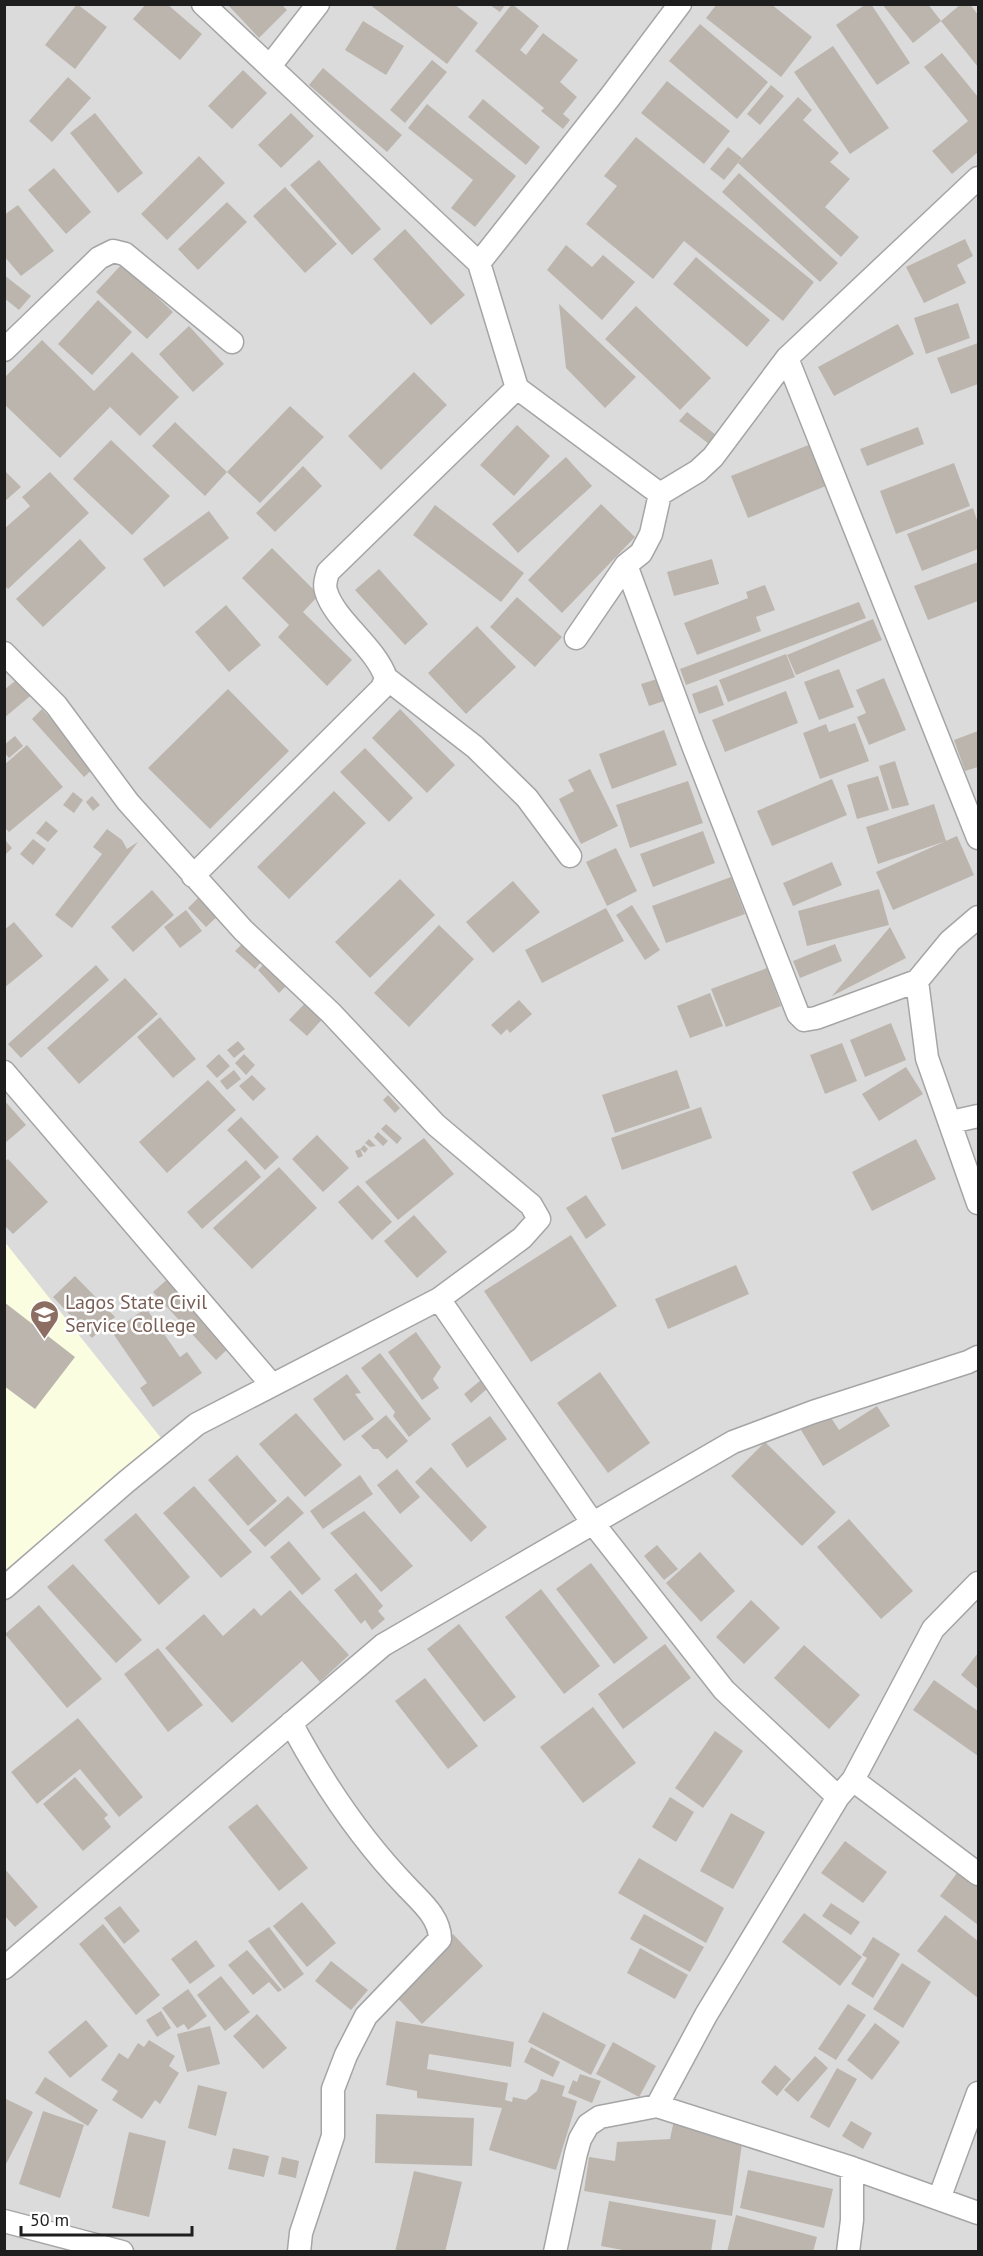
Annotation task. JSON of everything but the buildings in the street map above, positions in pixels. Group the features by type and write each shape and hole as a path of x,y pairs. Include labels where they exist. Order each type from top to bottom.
{"street":[{"path":"203,4 479,263 517,388 660,494"},
{"path":"270,66 318,4"},
{"path":"479,263 680,4"},
{"path":"576,638 627,565 641,553 651,534 660,494 698,471 713,457 786,358 978,181"},
{"path":"4,350 99,258 113,251 125,254 232,342"},
{"path":"786,358 978,838"},
{"path":"517,388 327,572 325,583 331,602 374,655 386,678 483,754 527,798 570,856"},
{"path":"627,565 692,743 798,1014 804,1020 816,1018 917,981 950,940 978,917"},
{"path":"4,653 56,705 128,802 192,876 243,930 331,1013 436,1125 531,1205 539,1219 532,1229 439,1299 197,1424 4,1588"},
{"path":"192,876 382,688 386,678"},
{"path":"917,981 927,1058 978,1203"},
{"path":"4,1072 272,1385"},
{"path":"951,1122 978,1116"},
{"path":"439,1299 592,1522 724,1690 838,1797"},
{"path":"4,1968 383,1645 733,1442 978,1357"},
{"path":"657,2106 706,2015 838,1797 853,1780 933,1629 978,1583"},
{"path":"291,1723 331,1794 390,1869 432,1915 440,1928 440,1939 366,2016 346,2055 333,2089 333,2136 301,2233 299,2252"},
{"path":"853,1780 978,1874"},
{"path":"939,2199 978,2093"},
{"path":"555,2252 576,2153 580,2139 588,2125 600,2117 657,2106 852,2168 978,2213"},
{"path":"848,2252 852,2220 852,2168"},
{"path":"4,2222 122,2252"}],"shaded area":[{"path":"5,5 978,5 978,2251 5,2251"},
{"name":"Lagos State Civil Service College","path":"4,1241 161,1438 5,1570 4,1570"}],"place":[{"name":"Lagos State Civil Service College","path":"44,1340"}]}
